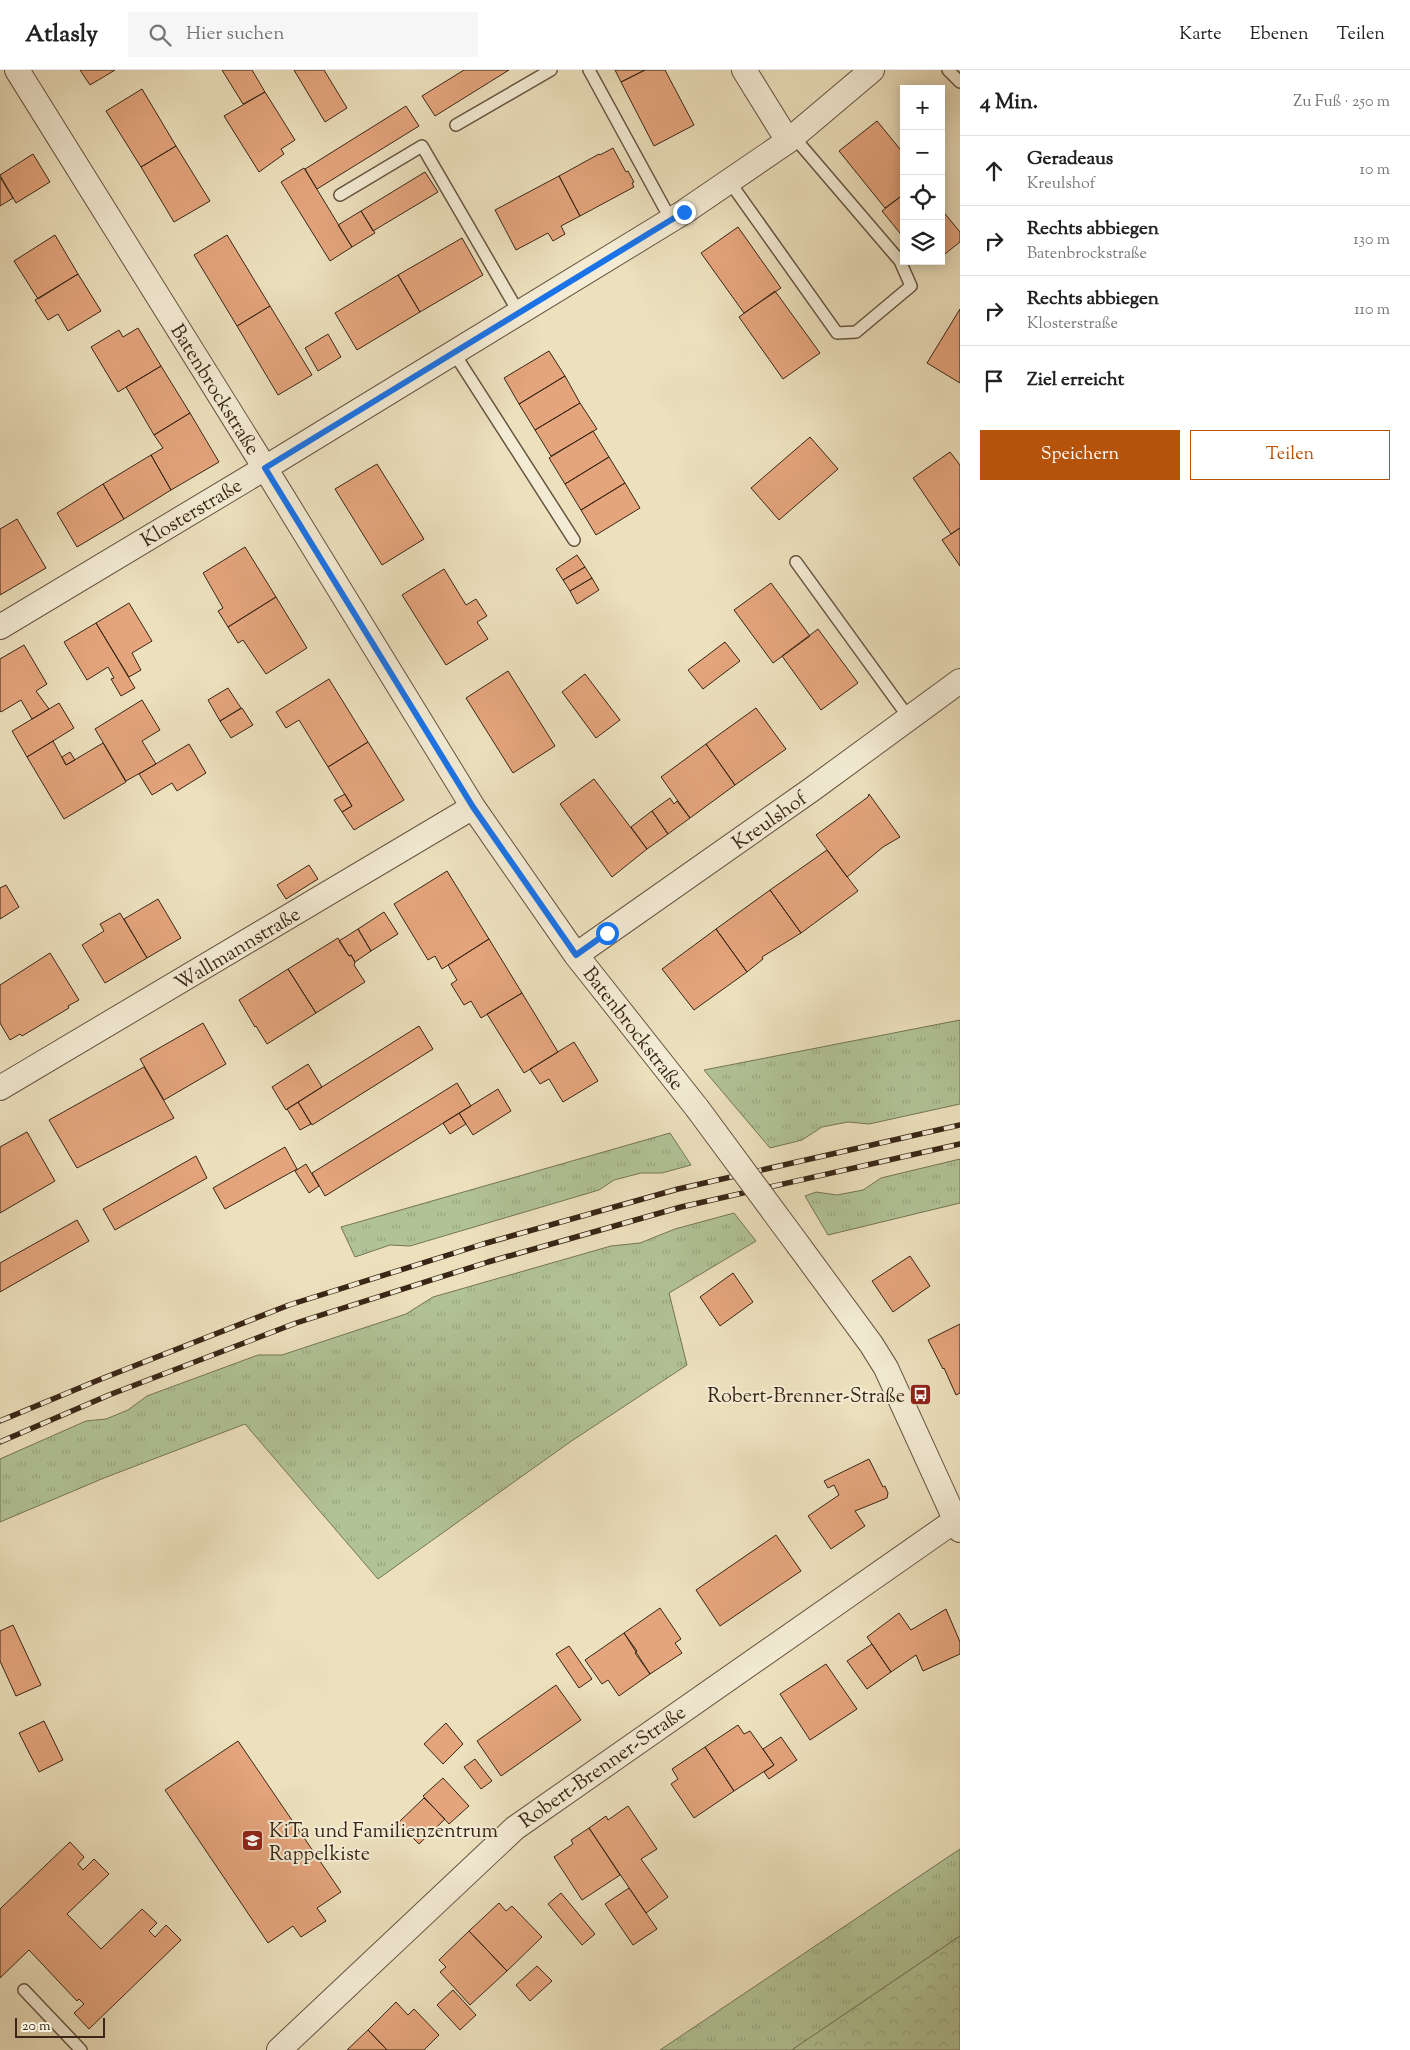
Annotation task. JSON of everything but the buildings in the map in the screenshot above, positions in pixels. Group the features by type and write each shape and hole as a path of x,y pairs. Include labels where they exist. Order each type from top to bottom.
{"street":[{"name":"Batenbrockstraße","path":"17,70 473,807 576,955 697,1108 871,1344 886,1368 958,1522"},
{"path":"744,70 791,138"},
{"name":"Klosterstraße","path":"0,627 671,220 791,138 872,70"},
{"name":"Kreulshof","path":"576,955 811,790 960,681"},
{"name":"Wallmannstraße","path":"0,1088 473,807"},
{"name":"Robert-Brenner-Straße","path":"279,2050 515,1828 958,1522"}],"lane":[{"path":"456,125 551,70"},
{"path":"589,70 671,220"},
{"path":"948,70 960,82"},
{"path":"729,181 837,333 856,332 911,286 900,261 791,138"},
{"path":"340,195 422,146 519,313"},
{"path":"454,353 574,540"},
{"path":"796,562 909,718"},
{"path":"24,1990 81,2050"}],"green space":[{"path":"960,1020 960,1104 869,1124 848,1122 822,1127 802,1140 770,1148 704,1070"},
{"path":"670,1133 691,1165 662,1173 641,1173 614,1180 599,1190 410,1246 390,1245 355,1257 341,1227"},
{"path":"960,1159 960,1203 828,1235 805,1196 816,1192 837,1195 863,1190 881,1178"},
{"path":"734,1213 756,1241 669,1293 687,1365 570,1442 378,1579 245,1424 104,1478 0,1522 0,1459 86,1421 106,1419 128,1410 147,1396 258,1355 282,1355 406,1314 433,1297 611,1246 640,1243 675,1229"},
{"path":"960,1849 960,1936 792,2050 660,2050"},
{"path":"960,1936 960,2050 792,2050 799,2045"}],"railway":[{"path":"0,1421 289,1305 483,1244 678,1189 960,1125"},
{"path":"0,1442 109,1395 296,1323 488,1262 681,1207 960,1144"}],"place":[{"name":"Robert-Brenner-Straße","path":"921,1395"},
{"name":"KiTa und Familienzentrum Rappelkiste","path":"253,1841"}],"route":[{"path":"607,933 576,955 473,807 265,468 684,212"}]}
